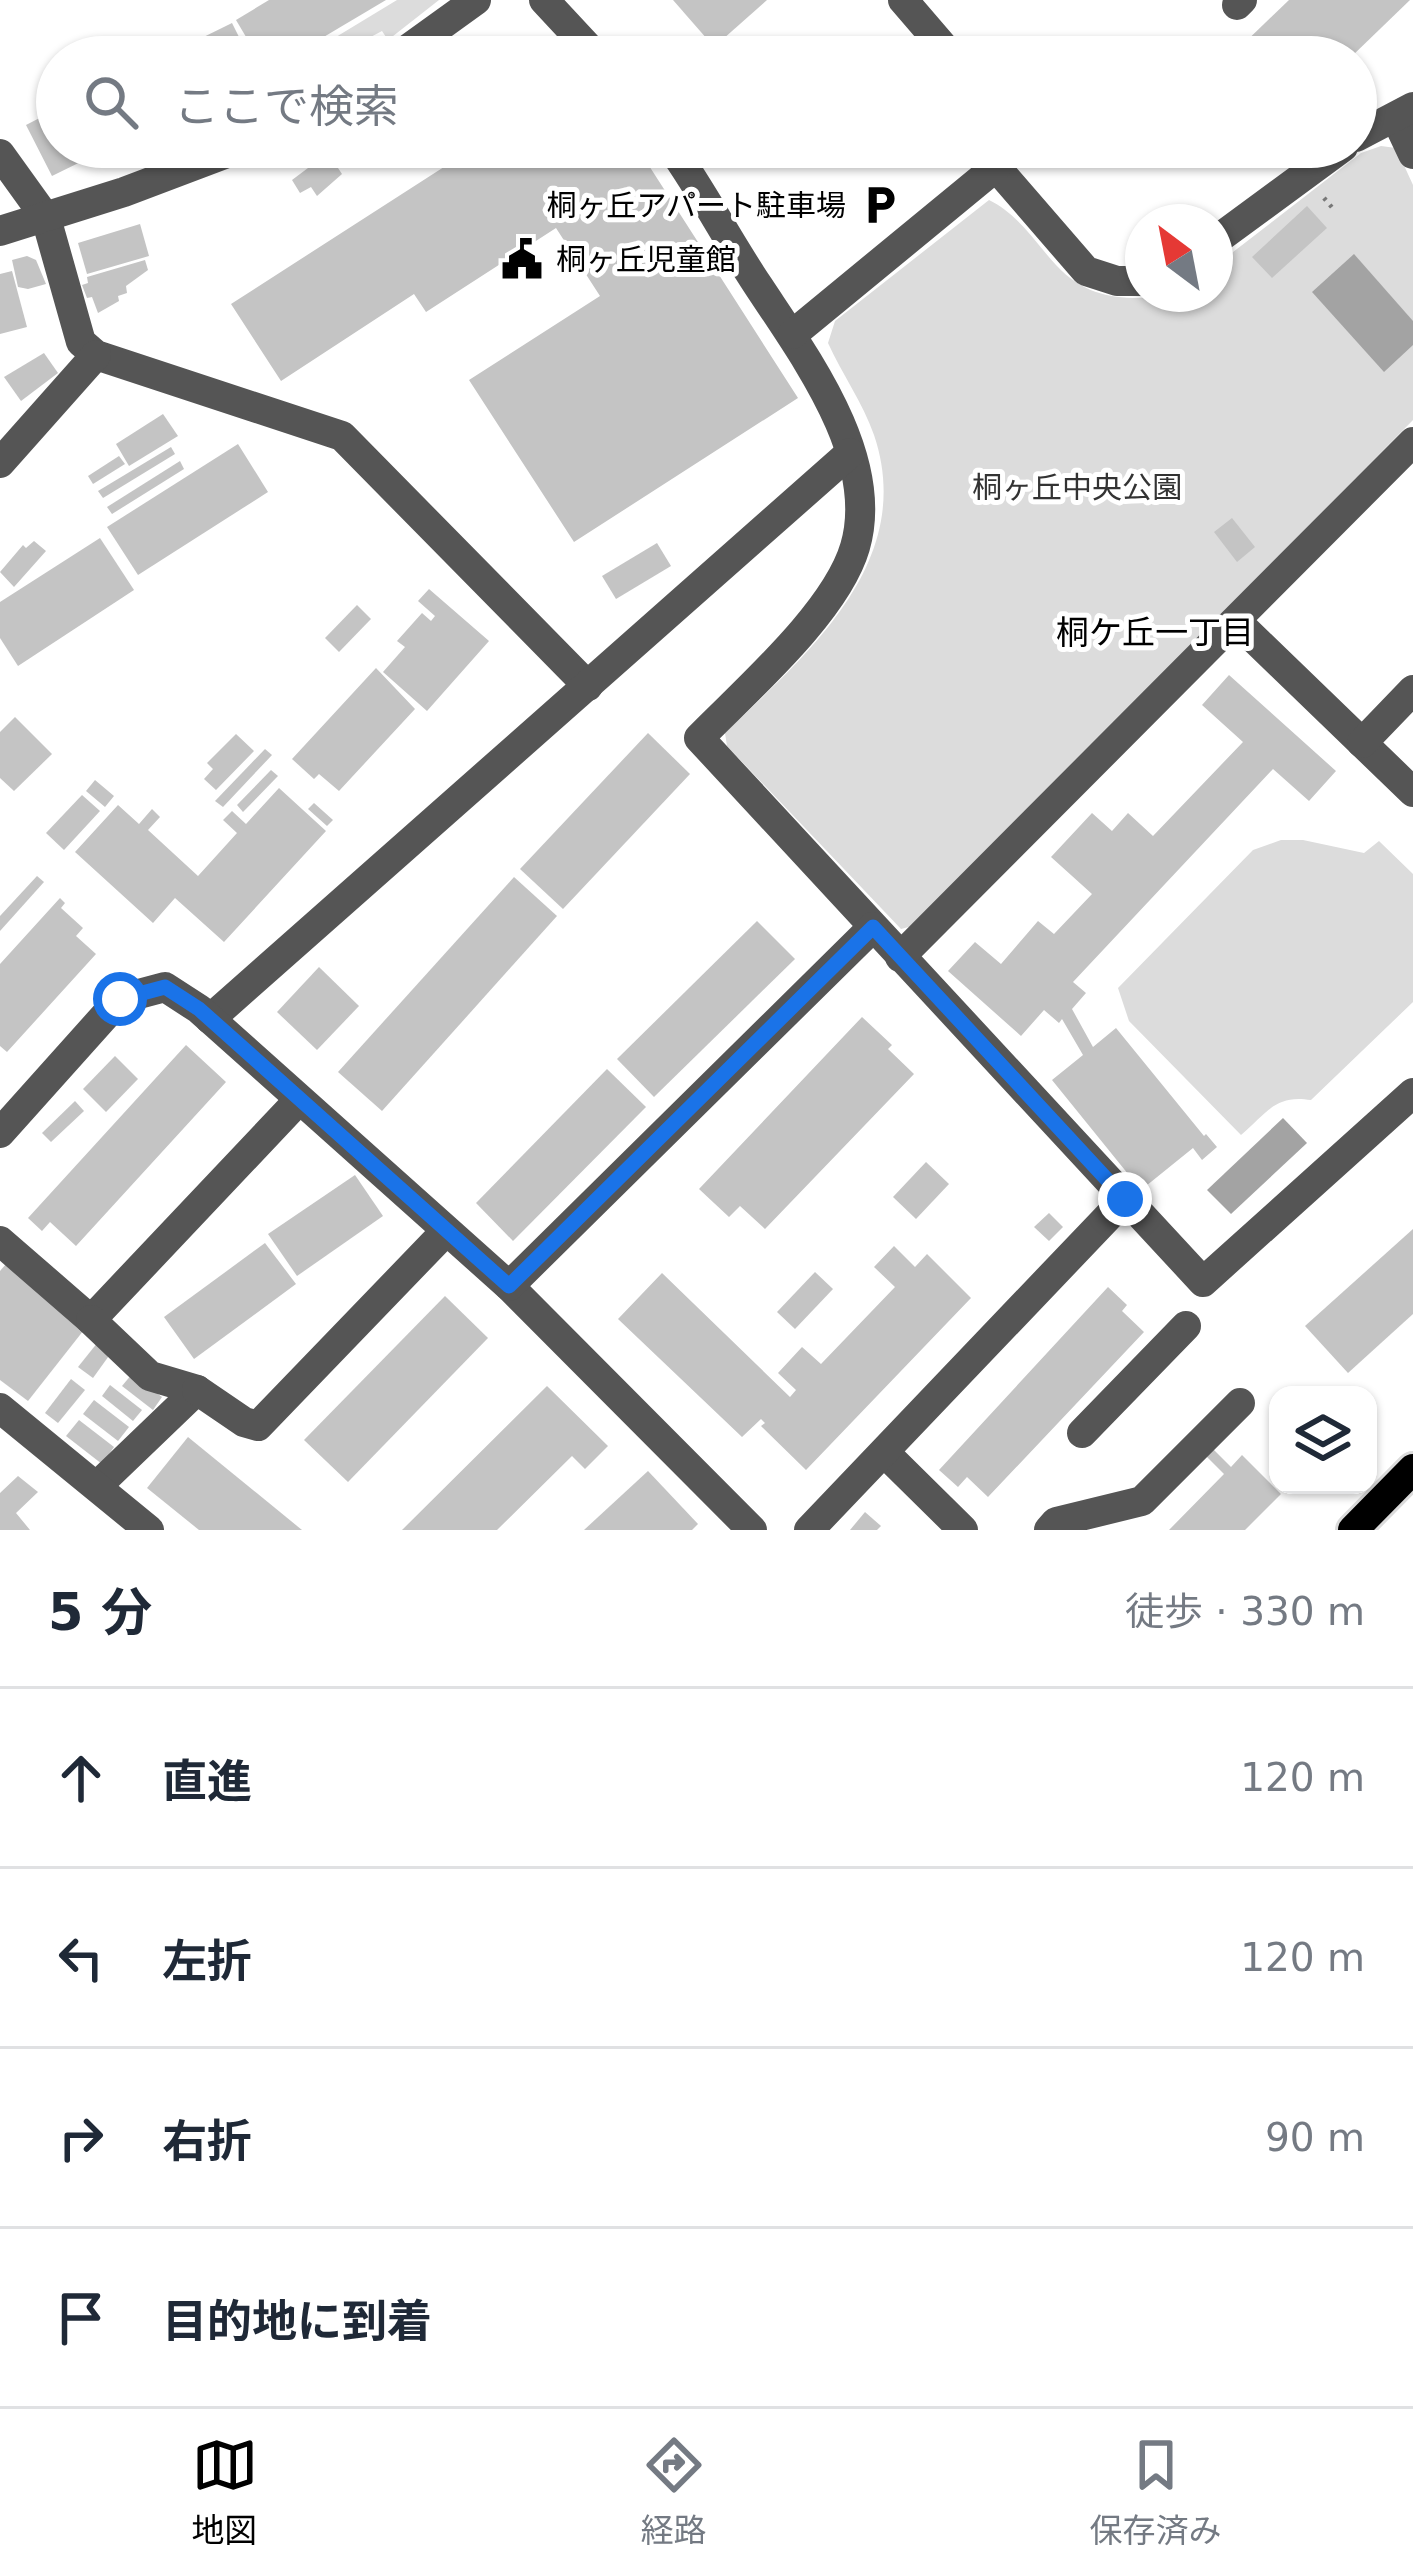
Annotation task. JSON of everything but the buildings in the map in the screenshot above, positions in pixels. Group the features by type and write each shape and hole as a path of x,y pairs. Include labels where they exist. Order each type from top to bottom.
{"main road":[{"path":"1353,1530 1413,1468"}],"street":[{"path":"426,36 476,0"},
{"path":"544,0 577,36"},
{"path":"903,0 934,36"},
{"path":"1404,113 1413,154"},
{"path":"0,154 46,218 81,342 96,355 342,436 588,686"},
{"path":"0,231 185,168"},
{"path":"684,168 793,334 825,394 850,453 859,520 856,546 831,596 699,738 1203,1282 1413,1093"},
{"path":"793,334 982,168"},
{"path":"1003,168 1086,271 1125,281"},
{"path":"1233,229 1315,168"},
{"path":"0,463 96,355"},
{"path":"900,956 1413,442"},
{"path":"210,1019 850,453"},
{"path":"1236,621 1413,792"},
{"path":"1362,742 1413,690"},
{"path":"509,1286 873,927"},
{"path":"0,1133 120,999 165,987 210,1019 509,1286 752,1530"},
{"path":"91,1320 299,1100"},
{"path":"809,1530 1125,1199"},
{"path":"0,1241 150,1376 197,1390 244,1422 258,1426 446,1231"},
{"path":"1082,1433 1186,1326"},
{"path":"98,1486 197,1390"},
{"path":"1049,1530 1056,1522 1142,1501 1240,1403"},
{"path":"0,1408 149,1530"},
{"path":"885,1454 963,1530"}],"green space":[{"path":"397,0 439,0 393,36 382,31 373,36 338,36"},
{"name":"桐ヶ丘中央公園","path":"1377,147 1396,148 1413,185 1413,420 916,925 901,929 727,746 725,733 789,671 846,602 867,564 880,524 883,481 874,435 828,343 835,321 989,200 1017,221 1073,280 1091,290 1125,298 1125,312 1233,312 1233,252 1342,168 1377,168"},
{"path":"1281,840 1364,853 1379,841 1413,874 1413,1002 1311,1100 1280,1103 1241,1135 1129,1021 1118,988 1253,850"}],"shaded area":[{"path":"1354,254 1413,321 1413,345 1384,372 1312,292"},
{"path":"1283,1118 1307,1143 1231,1214 1207,1190"}],"place":[{"name":"桐ヶ丘アパート駐車場","path":"880,205"},
{"name":"桐ヶ丘児童館","path":"522,259"}],"district":[{"name":"桐ケ丘一丁目","path":"1155,632"}],"route":[{"path":"120,999 165,987 199,1009 509,1286 873,927 1125,1199"}]}
